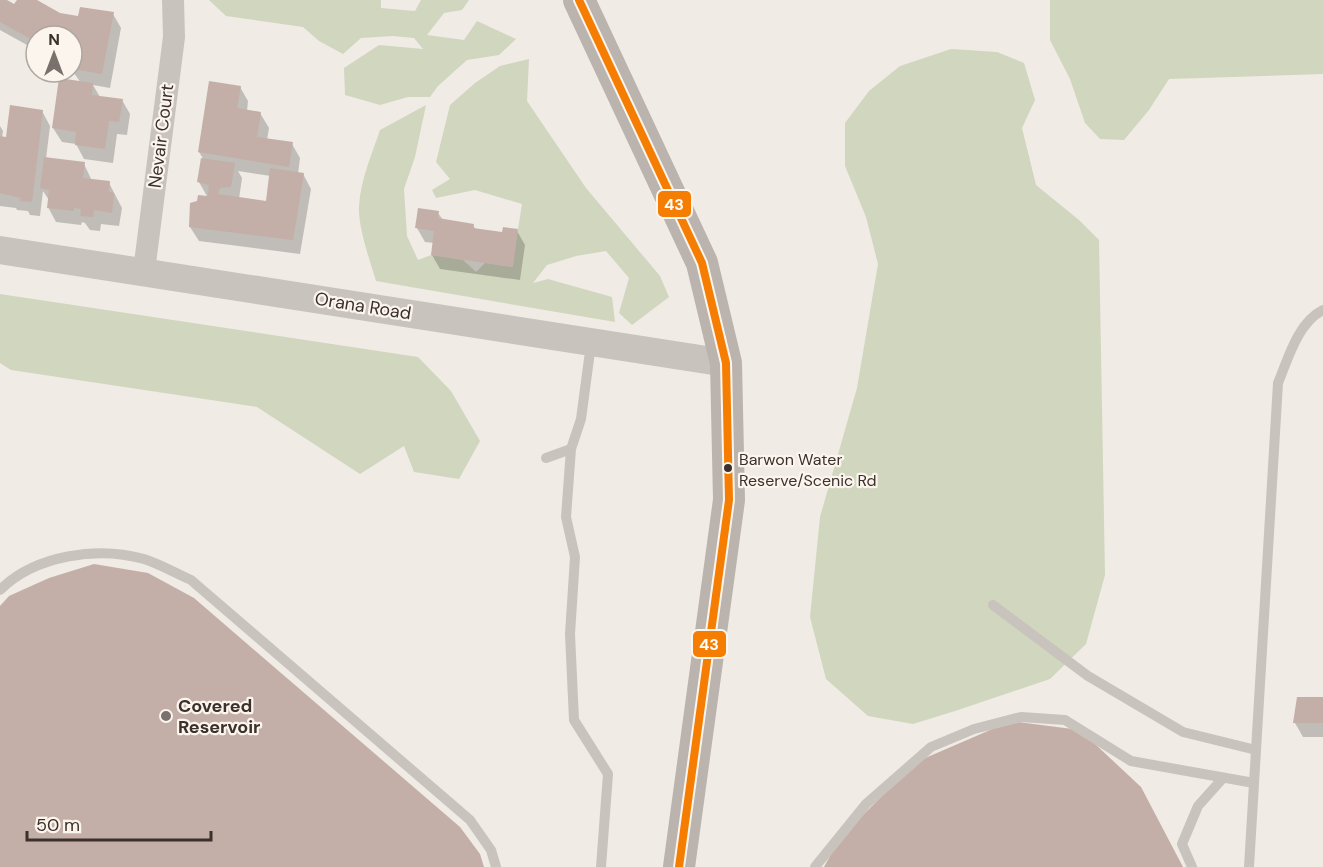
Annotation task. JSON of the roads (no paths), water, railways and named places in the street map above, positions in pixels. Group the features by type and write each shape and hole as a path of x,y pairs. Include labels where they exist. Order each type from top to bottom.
{"main road":[{"path":"579,0 702,263 726,363 729,500 679,867"}],"street":[{"name":"Nevair Court","path":"144,271 174,37 173,0"},
{"name":"Orana Road","path":"0,250 726,363"}],"lane":[{"path":"1249,867 1278,383 1296,341 1314,314 1323,310"},
{"path":"591,342 581,419 571,449 566,517 575,557 570,634 574,720 609,774 601,867"},
{"path":"546,458 571,449"},
{"path":"0,590 36,566 70,557 115,553 145,560 191,580 470,820 491,850 495,867"},
{"path":"993,605 1088,676 1183,732 1256,750"},
{"path":"815,867 866,804 931,747 974,729 1021,717 1065,720 1131,761 1254,783"},
{"path":"1192,867 1182,844 1198,806 1222,778"}],"place":[{"name":"Barwon Water Reserve/Scenic Rd","path":"728,468"},
{"name":"Covered Reservoir","path":"166,716"}]}
